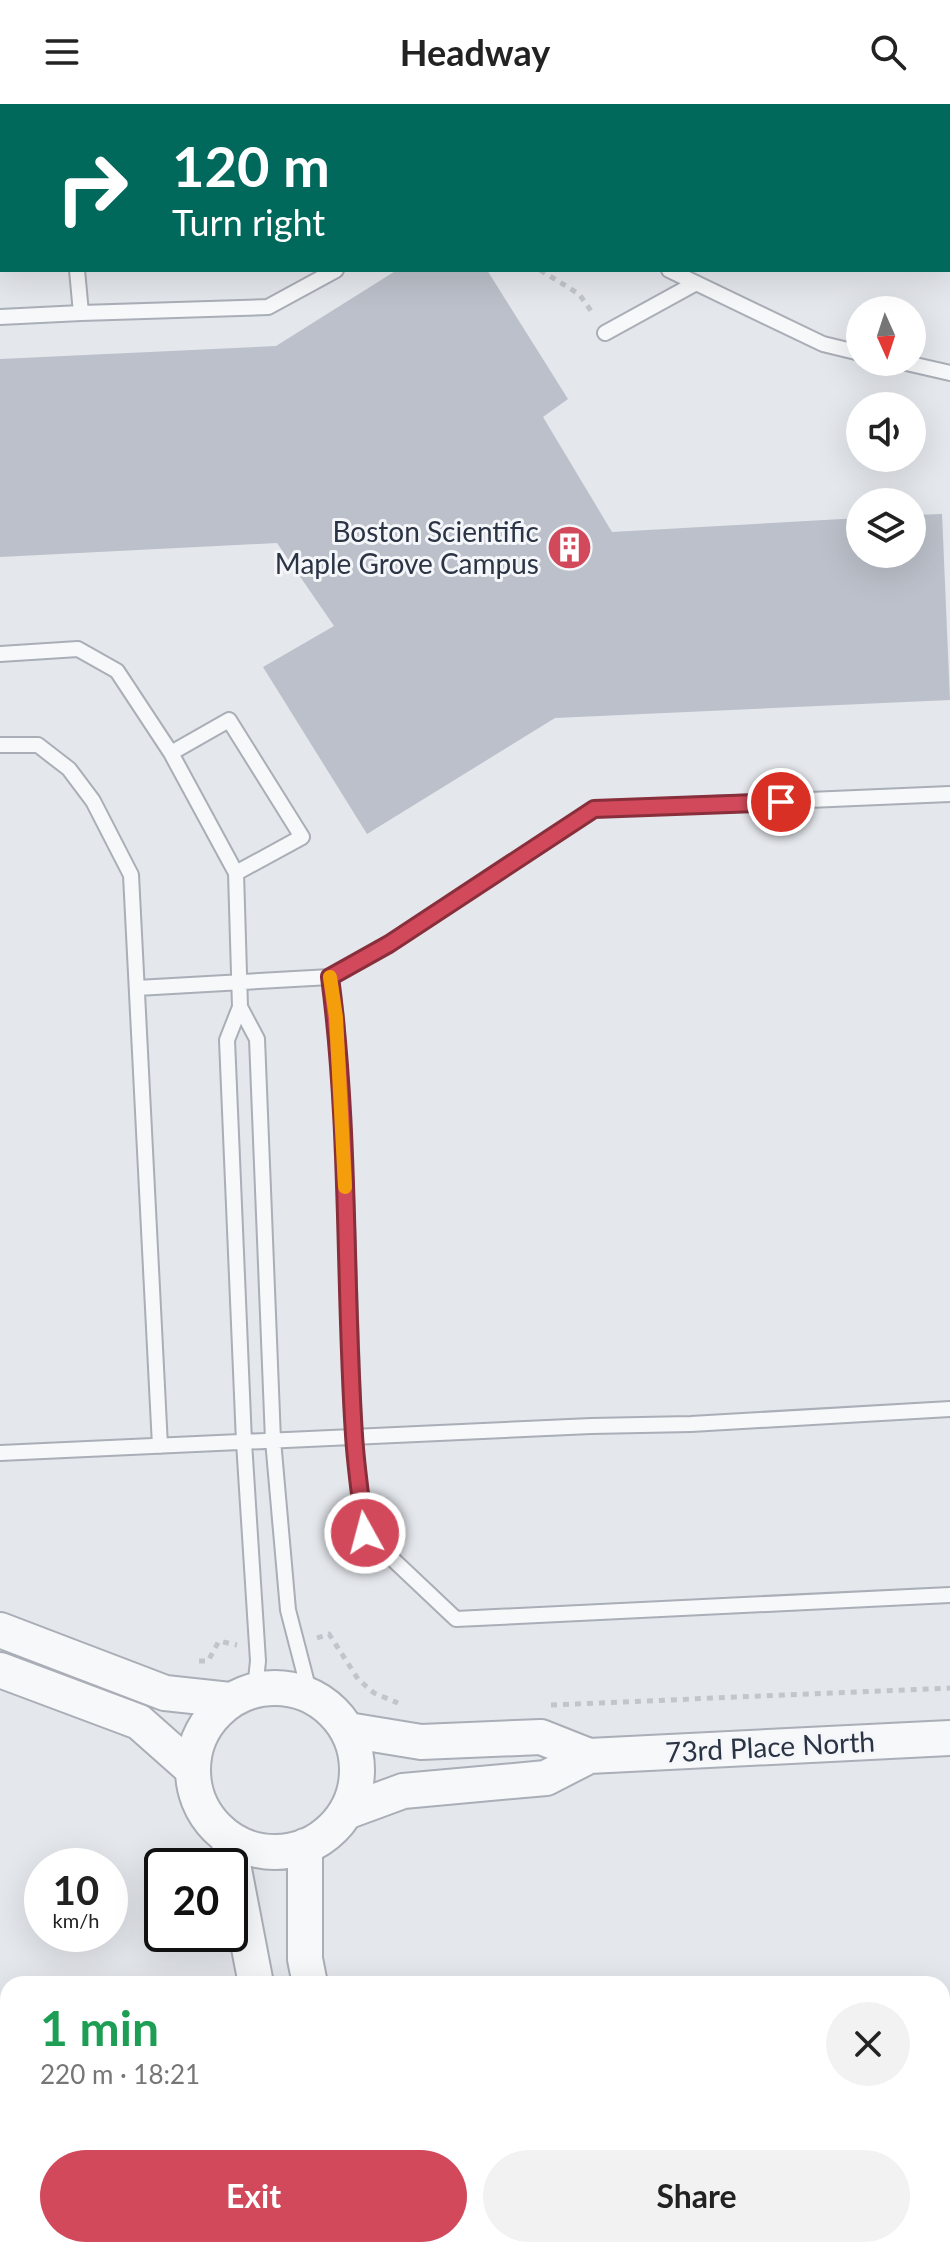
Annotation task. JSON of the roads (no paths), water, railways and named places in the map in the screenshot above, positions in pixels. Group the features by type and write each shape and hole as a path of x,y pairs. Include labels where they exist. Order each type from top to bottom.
{"street":[{"path":"0,1630 165,1693 243,1695 283,1688 310,1695 331,1709 348,1730 357,1757 356,1786 346,1812 328,1832 305,1846 279,1852 252,1849 228,1838 208,1819 196,1795 192,1769 197,1742 210,1718 243,1695"},
{"path":"0,1670 139,1722 192,1769"},
{"name":"73rd Place North","path":"348,1730 421,1742 541,1737 589,1756"},
{"name":"73rd Place North","path":"346,1812 403,1791 546,1778 589,1756 950,1738"},
{"path":"228,1838 254,1976"},
{"path":"305,1846 305,1959 308,1976"}],"lane":[{"path":"77,272 81,313"},
{"path":"0,317 268,307 332,272"},
{"path":"673,272 823,344 846,350"},
{"path":"605,333 696,283"},
{"path":"926,368 950,373"},
{"path":"0,654 78,649 117,671 171,753 236,873 240,1007 227,1040 244,1442 257,1650 243,1695"},
{"path":"171,753 229,720 302,837 236,873"},
{"path":"0,745 38,745 69,769 93,801 131,875 160,1446"},
{"path":"137,988 330,977 389,944 594,809 950,794"},
{"path":"330,977 336,1017 346,1194 354,1437 365,1533 456,1619 950,1595"},
{"path":"240,1007 257,1039 273,1440 288,1610 310,1695"},
{"path":"0,1453 691,1424 950,1409"}],"place":[{"name":"Boston Scientific Maple Grove Campus","path":"570,548"}]}
